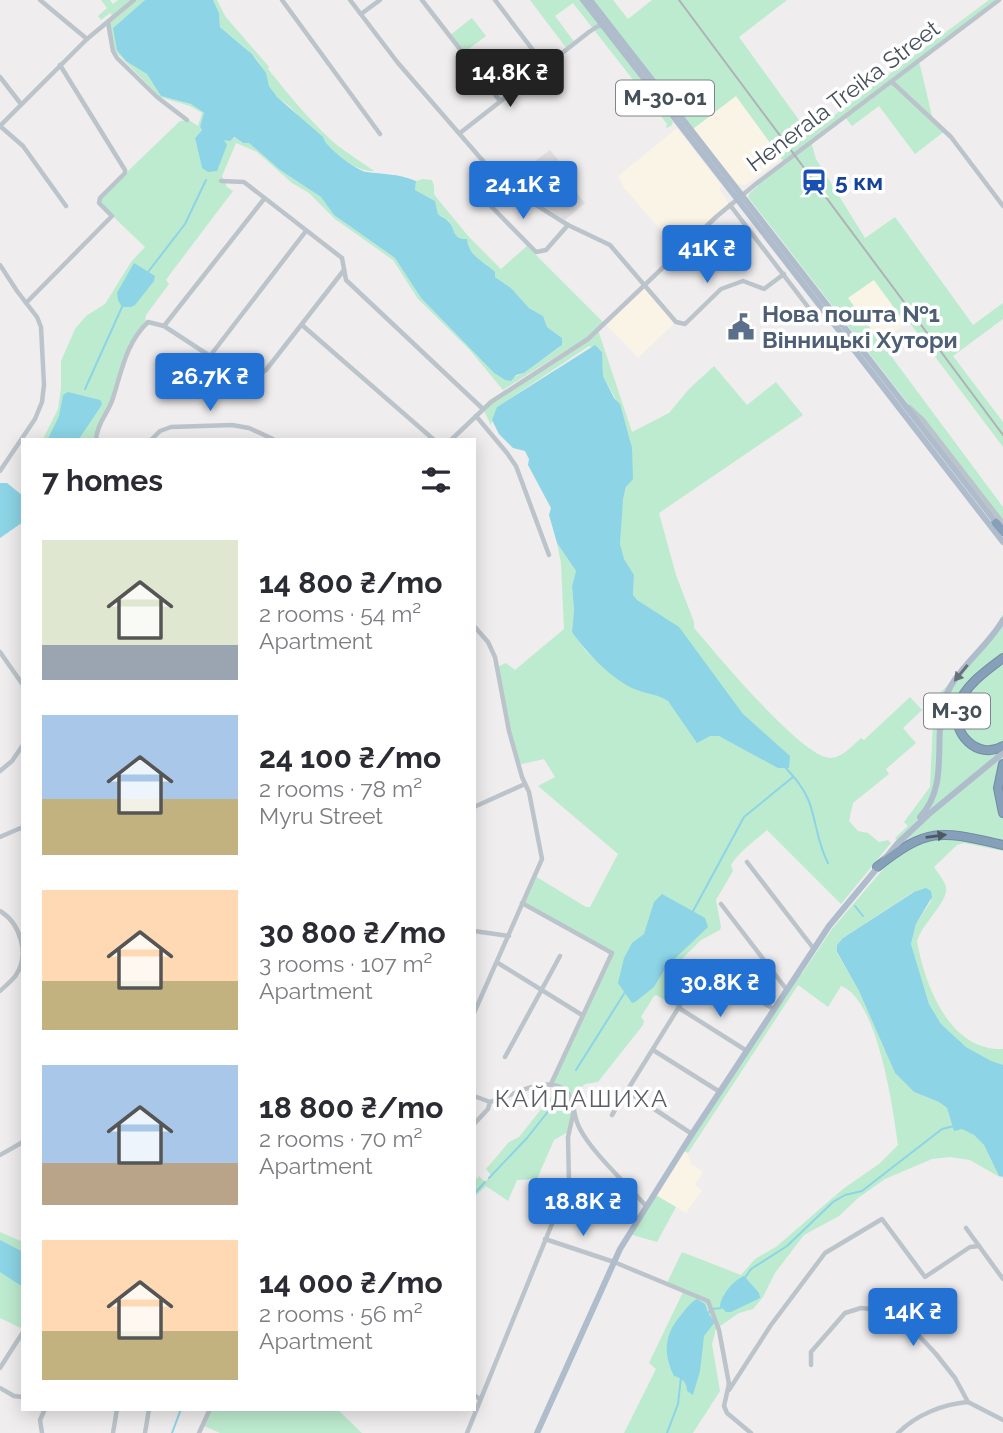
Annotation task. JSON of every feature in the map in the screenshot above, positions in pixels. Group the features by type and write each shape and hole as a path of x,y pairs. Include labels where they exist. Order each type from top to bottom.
{"highway":[{"path":"997,524 1003,532"},
{"name":"М-30","path":"1003,657 967,690 958,706 957,715 963,736 975,747 988,751 1003,746"},
{"path":"1003,764 998,788 1003,813"},
{"path":"877,867 910,842 934,835 961,835 1003,845"}],"main road":[{"name":"М-30-01","path":"583,0 997,524 1003,542"},
{"name":"М-30-01","path":"590,0 739,197 997,524"},
{"path":"997,524 1003,550"},
{"path":"537,1433 614,1262 646,1206 833,920 929,808 938,781 942,709 948,693 958,676 1003,620"},
{"path":"898,843 1003,753"}],"street":[{"path":"40,0 87,40"},
{"path":"66,206 23,146 0,126 60,65 134,0"},
{"path":"282,0 380,134"},
{"path":"350,0 398,64 505,187 568,225 610,244 643,287 676,323 682,325 721,289 743,281 764,289 784,274"},
{"path":"361,14 380,0"},
{"path":"422,0 500,101"},
{"path":"495,0 545,66"},
{"name":"Henerala Treika Street","path":"454,438 491,402 588,339 739,197 999,0"},
{"path":"108,22 113,51 117,58 157,97 187,120"},
{"path":"460,133 600,24"},
{"path":"26,303 112,216 99,203 100,198 125,173 60,65"},
{"path":"0,77 21,104"},
{"path":"892,82 951,137 1003,206"},
{"path":"221,181 244,182 342,258 346,280 483,409"},
{"path":"478,193 536,252 546,250 568,225"},
{"path":"164,326 264,199"},
{"path":"730,205 818,320"},
{"path":"210,356 306,231"},
{"path":"0,265 37,317 41,327 44,386 42,402 22,438"},
{"path":"96,438 99,423 113,398 123,360 132,342 148,322 164,326 210,356 260,374 266,370 344,270"},
{"path":"302,325 432,438"},
{"path":"476,416 516,466 549,555"},
{"path":"153,438 160,431 171,427 232,425 249,428 271,438"},
{"path":"0,471 21,440"},
{"path":"476,628 488,642 495,657 509,731 529,792 542,859 476,1010"},
{"path":"0,652 21,682"},
{"path":"0,771 12,761 21,748"},
{"path":"476,806 525,784"},
{"path":"0,837 21,828"},
{"path":"747,862 814,949"},
{"path":"522,903 612,953 551,1084"},
{"path":"721,904 787,990"},
{"path":"0,911 20,927 21,940 16,976 0,991"},
{"path":"476,931 509,936"},
{"path":"505,1057 560,956"},
{"path":"498,963 582,1015"},
{"path":"612,1115 705,967 774,1009"},
{"path":"476,1000 481,1001"},
{"path":"679,1008 747,1051"},
{"path":"653,1050 720,1092"},
{"path":"476,1097 491,1102 536,1085 551,1084 565,1089 585,1137 646,1206"},
{"path":"627,1091 692,1134"},
{"path":"476,1122 491,1102"},
{"path":"467,1433 569,1182 568,1138 574,1110"},
{"path":"0,1155 21,1143"},
{"path":"751,1433 727,1413 724,1406 729,1390 771,1325 825,1253 882,1219 925,1278 970,1247 979,1247"},
{"path":"965,1228 1003,1279"},
{"path":"545,1239 614,1262 708,1301 719,1330 729,1390"},
{"path":"811,1365 811,1352 845,1313 861,1308 880,1310 908,1324 955,1378 968,1402"},
{"path":"0,1368 21,1335"},
{"path":"0,1388 21,1397"},
{"path":"476,1396 481,1399"},
{"path":"898,1433 924,1415 955,1403 968,1402 1003,1420"},
{"path":"42,1433 40,1420 44,1411"},
{"path":"113,1433 117,1411"},
{"path":"145,1433 149,1411"},
{"path":"199,1433 209,1411"}],"shaded area":[{"path":"735,95 782,159 745,185 737,184 693,129"},
{"path":"677,128 722,186 719,189 730,205 680,252 623,187 618,176"},
{"path":"550,150 574,179 574,190 585,203 565,220 514,187 529,176 531,164"},
{"path":"873,279 906,324 881,342 848,298"},
{"path":"644,287 676,322 638,358 605,324"},
{"path":"682,1150 688,1153 690,1163 703,1172 695,1185 702,1190 686,1213 654,1194"}],"green space":[{"path":"101,0 110,0 113,4 118,0 145,0 113,28 161,96 191,104 205,114 200,127 202,130 195,138 202,168 223,140 233,137 242,143 249,143 280,170 321,197 334,215 395,258 421,298 494,373 505,380 524,373 560,347 562,338 547,327 543,316 529,308 511,288 495,277 487,265 456,236 449,221 438,214 435,201 415,190 416,181 432,180 434,194 440,202 469,237 501,269 527,246 605,324 598,330 632,432 669,413 689,389 714,366 747,405 776,382 803,415 659,513 694,628 780,723 799,741 830,758 843,754 861,738 864,740 910,697 922,710 903,728 916,743 886,769 889,774 853,803 849,821 858,831 868,833 879,842 888,840 891,843 841,904 767,830 748,846 731,865 733,871 716,900 720,930 701,940 673,968 673,971 693,985 679,1008 654,996 641,1017 643,1025 598,1082 585,1084 571,1097 573,1104 568,1132 554,1140 537,1179 517,1180 508,1201 486,1186 476,1195 476,1180 479,1176 485,1182 491,1175 486,1169 509,1142 519,1137 554,1093 551,1084 611,954 522,903 535,876 590,907 618,854 538,786 555,777 544,759 518,765 497,667 506,663 515,670 564,629 561,563 557,543 576,571 572,586 572,632 596,660 635,599 634,576 621,554 620,544 630,440 616,400 603,376 601,350 589,346 497,407 491,425 483,409 570,348 503,390 469,349 418,299 393,260 335,219 309,193 292,183 257,152 236,143 222,176 227,187 233,191 166,280 169,284 146,315 145,324 132,342 96,438 44,438 58,409 61,361 75,329 86,316 105,304 131,262 145,247 99,203 100,198 180,121 189,120 198,126 202,113 190,106 160,97 115,51 108,21 113,17 110,13 101,20 98,16 107,8"},
{"path":"213,0 217,0 225,16 310,119 338,146 374,171 352,165 341,157 277,97 257,60 220,27 219,13"},
{"path":"530,0 580,0 673,122 671,126 666,128 667,124 647,98 644,99 640,94 640,85 632,84 634,81 573,3 555,16 575,43 567,49"},
{"path":"593,0 613,0 628,19 652,0 787,0 739,37 809,134 989,0 999,0 919,61 933,120 945,131 915,154 879,106 852,126 845,117 811,142 816,159 865,238 895,217 973,325 1003,303 1003,319 953,356 1003,422 1003,447 874,280 848,298 1003,507 1003,526 748,197 758,186 757,183 784,162 736,96 693,129"},
{"path":"472,18 486,36 463,53 449,36"},
{"path":"1003,614 1003,851 964,843 957,845 934,867 945,884 946,893 917,942 926,977 943,1012 954,1027 968,1039 984,1047 1003,1049 1003,1069 966,1047 941,1024 929,1004 911,944 916,924 931,901 931,891 913,892 843,938 837,945 837,953 859,991 895,1073 914,1092 947,1108 954,1130 962,1128 984,1145 1003,1179 970,1160 950,1157 932,1159 885,1179 858,1198 839,1216 804,1235 775,1273 763,1297 753,1309 739,1313 716,1329 712,1344 720,1391 693,1433 624,1433 656,1369 649,1363 683,1292 666,1285 682,1252 741,1275 755,1259 776,1247 843,1189 879,1164 898,1145 888,1082 865,1011 854,995 841,986 828,1007 798,985 688,1153 682,1150 798,973 801,975 832,929 902,847 895,838 908,826 904,822 930,787 933,722 922,710 977,653"},
{"path":"654,1194 676,1207 657,1242 629,1234"},
{"path":"0,1232 21,1241 21,1328 0,1318"},
{"path":"208,1411 339,1411 362,1433 220,1433 202,1425"}],"water":[{"path":"145,0 213,0 219,13 220,27 252,54 266,73 269,86 277,97 323,137 334,152 355,167 366,172 416,181 415,190 435,201 438,214 448,221 457,236 467,239 470,250 495,272 495,277 511,288 529,308 543,316 547,327 562,338 562,345 511,381 505,380 494,373 421,298 395,258 334,215 321,197 280,170 249,143 243,143 234,137 230,141 224,140 227,145 217,171 208,172 202,168 195,138 202,130 200,127 204,113 191,104 161,96 147,74 126,61 117,50 113,28"},
{"path":"134,263 155,276 154,281 135,305 122,307 117,293"},
{"path":"595,345 602,352 603,376 620,404 632,448 633,479 626,487 623,500 620,544 624,559 634,575 633,595 679,627 743,714 790,756 789,768 778,768 719,736 710,736 697,743 668,701 637,690 619,680 592,657 572,632 572,586 576,571 557,543 549,515 551,508 528,465 529,459 525,451 513,448 499,434 492,420 497,407"},
{"path":"68,392 100,400 102,403 80,438 48,438 59,416 63,395"},
{"path":"0,483 7,483 21,494 21,523 0,538"},
{"path":"926,888 931,891 932,897 916,924 911,944 929,1004 941,1024 966,1047 1003,1065 1003,1177 999,1176 984,1145 974,1135 962,1129 954,1131 947,1108 914,1092 895,1073 859,991 837,952 837,945 843,938 914,892"},
{"path":"662,894 705,918 708,927 666,967 654,987 632,1003 618,983 624,958 632,943 644,934 654,902"},
{"path":"0,1240 21,1251 21,1286 0,1272"},
{"path":"744,1276 759,1293 760,1298 726,1312 720,1306 725,1293"},
{"path":"697,1299 705,1304 715,1322 704,1336 700,1371 693,1395 687,1391 684,1381 674,1376 668,1360 667,1344 675,1322"}],"waterway":[{"path":"148,272 185,224 206,180"},
{"path":"85,389 122,307"},
{"path":"785,767 808,799 828,863"},
{"path":"692,913 744,817 793,777"},
{"path":"855,906 863,916"},
{"path":"576,1070 627,989"},
{"path":"489,1178 527,1138 562,1094"},
{"path":"744,1279 751,1269 787,1246 833,1202 845,1195 862,1191 942,1129 954,1126"},
{"path":"476,1192 485,1182"},
{"path":"708,1313 712,1309 721,1308"},
{"path":"667,1433 678,1404 681,1377"},
{"path":"172,1433 180,1411"}],"railway":[{"path":"679,0 1003,435"}],"place":[{"name":"5 км","path":"814,182"},
{"name":"Нова пошта №1 Вінницькі Хутори","path":"741,327"}],"district":[{"name":"КАЙДАШИХА","path":"582,1099"}]}
